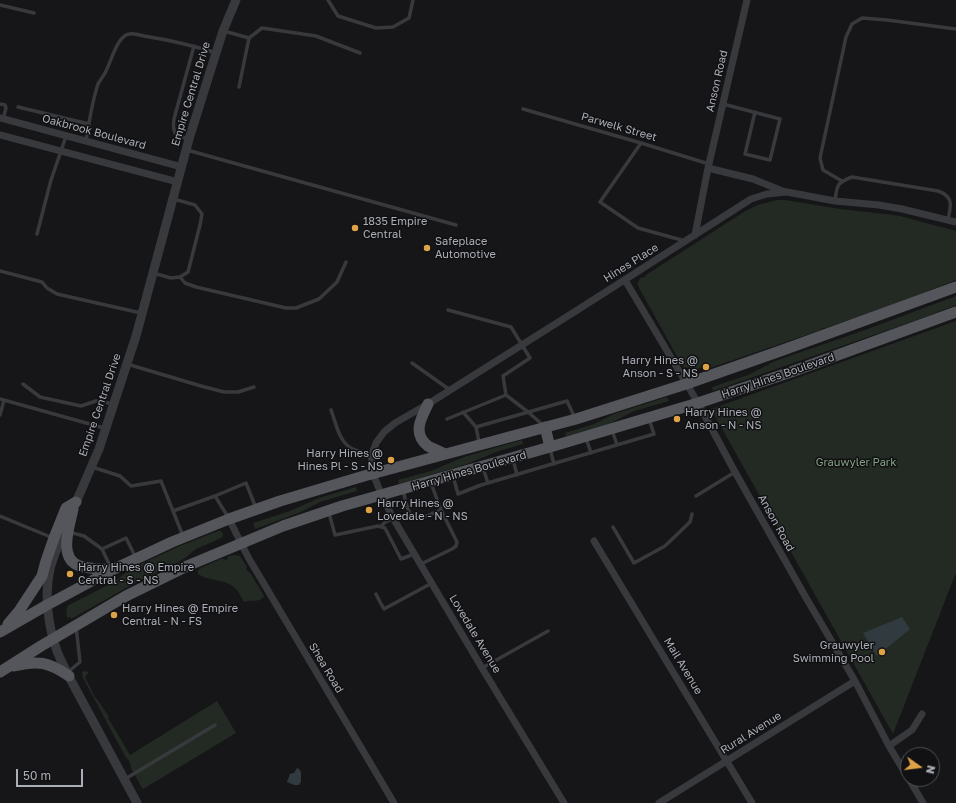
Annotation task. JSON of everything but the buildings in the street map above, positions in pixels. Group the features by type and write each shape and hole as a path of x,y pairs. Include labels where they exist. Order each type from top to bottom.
{"main road":[{"name":"Harry Hines Boulevard","path":"0,632 47,604 112,570 229,519 280,501 576,419 686,384 776,353 956,287"},
{"name":"Harry Hines Boulevard","path":"2,671 76,624 152,582 283,526 328,511 550,448 698,403 791,372 956,312"},
{"path":"428,404 421,418 419,427 421,438 430,447 446,454"},
{"path":"545,427 550,448"},
{"path":"0,632 10,623 19,611 42,576 46,561 57,539 66,508 75,506 66,550 70,560 74,564 91,569 112,570"},
{"path":"2,671 28,663 45,664 68,675"}],"street":[{"name":"Empire Central Drive","path":"75,506 106,429 142,313 189,139 223,31 236,0"},
{"name":"Anson Road","path":"695,235 708,166 747,0"},
{"name":"Oakbrook Boulevard","path":"1,119 182,167"},
{"path":"0,135 178,182"},
{"path":"708,166 753,179 787,192"},
{"name":"Hines Place","path":"373,474 371,465 372,454 376,443 384,432 395,423 522,345 751,199 767,194 787,192 835,201 879,205 902,209 956,222"},
{"name":"Anson Road","path":"625,280 698,403 735,472 900,765"},
{"name":"Lovedale Avenue","path":"373,474 393,518 564,803"},
{"name":"Shea Road","path":"229,519 248,557 394,803"},
{"path":"57,539 50,570 47,604 53,638 68,675 137,803"},
{"name":"Mail Avenue","path":"594,542 728,761 752,803"},
{"name":"Rural Avenue","path":"659,803 854,681"},
{"path":"889,746 912,730 922,714"},
{"name":"Anson Road","path":"913,787 923,803"}],"lane":[{"path":"328,0 338,16 376,28 393,27 409,18 413,0"},
{"path":"0,5 34,13"},
{"path":"842,180 823,170 820,158 846,37 852,24 862,18 956,29"},
{"path":"239,87 249,38 262,28 316,36 360,53"},
{"path":"223,31 249,38"},
{"path":"86,141 99,83 106,72 112,54 119,42 125,36 130,33 184,43 216,53"},
{"path":"189,139 177,136 174,133 173,128 174,119 194,46"},
{"path":"0,104 5,105 6,108 1,119"},
{"path":"723,104 756,112 780,119 770,160 745,154 756,112"},
{"path":"18,107 89,124"},
{"name":"Parwelk Street","path":"523,109 641,143 708,166"},
{"path":"37,234 51,180 66,136"},
{"path":"641,143 600,202 638,228 686,241"},
{"path":"186,149 456,225"},
{"path":"835,201 837,186 842,180 852,177 938,191 945,193 949,198 950,208 948,220"},
{"path":"153,273 171,278 180,277 188,272 202,214 195,205 173,198"},
{"path":"180,277 185,283 196,287 286,308 296,308 319,299 337,282 346,262"},
{"path":"0,271 42,282 57,294 142,313"},
{"path":"448,310 511,327 530,358 503,376 506,395 545,427"},
{"path":"412,363 450,390"},
{"path":"126,364 224,392 238,392 254,387"},
{"path":"23,384 40,397 74,405 81,406 96,401 113,404"},
{"path":"446,419 506,395"},
{"path":"0,415 2,399 106,429"},
{"path":"476,427 567,401 576,419"},
{"path":"331,410 340,436 346,445 353,450 372,454"},
{"path":"463,412 476,427 479,445"},
{"path":"453,475 458,494 488,483 654,434 649,418"},
{"path":"612,429 617,445"},
{"path":"585,437 591,453"},
{"path":"550,448 554,464"},
{"path":"512,458 517,475"},
{"path":"92,466 120,476 131,486 161,481 184,538"},
{"path":"483,467 488,483"},
{"path":"696,496 735,472"},
{"path":"421,564 452,549 456,546 457,542 441,510 431,482"},
{"path":"173,511 246,483 256,510"},
{"path":"403,489 409,514 413,518 421,518 441,510"},
{"path":"215,496 229,519"},
{"path":"328,511 335,535 378,526 385,528 401,559 414,554"},
{"path":"613,527 634,563 665,546 690,522 692,514"},
{"path":"0,516 57,539"},
{"path":"381,527 384,523 393,518"},
{"path":"69,531 84,536 102,549 112,570"},
{"path":"102,549 126,538 136,559"},
{"path":"376,594 384,609 432,583"},
{"path":"68,675 80,662 76,624"},
{"path":"482,668 548,631"},
{"path":"124,779 215,725"}],"green space":[{"path":"777,200 900,216 956,231 956,280 818,331 710,368 711,364 708,363 703,365 704,367 693,370 686,367 684,369 638,286 639,280 747,210 758,205"},
{"path":"956,296 956,305 713,391 712,387 748,375 775,361 865,330"},
{"name":"Grauwyler Park","path":"956,321 956,574 893,734 711,409"},
{"path":"667,397 669,401 634,411 609,424 566,436 565,433 594,424 614,414"},
{"path":"522,440 523,444 496,452 467,464 399,484 398,480 431,471 464,457"},
{"path":"356,487 357,491 320,502 301,512 255,529 253,523 290,511 319,498"},
{"path":"221,531 223,534 221,538 196,549 175,564 135,583 71,619 70,617 67,618 67,606 112,583 143,563"},
{"path":"229,556 240,556 247,567 248,572 249,571 263,594 264,597 262,599 244,602 236,589 232,586 198,574 198,570 201,568 221,559 225,560 228,559 227,557"},
{"path":"84,671 89,672 85,677 96,699 109,717 108,718 130,755 217,701 236,733 143,789 83,678 82,673"}],"shaded area":[{"path":"902,617 910,629 877,656 863,633"},
{"path":"297,768 301,772 301,782 299,785 294,785 287,782 290,774 294,773"}],"place":[{"name":"1835 Empire Central","path":"355,228"},
{"name":"Safeplace Automotive","path":"427,248"},
{"name":"Harry Hines @ Anson - S - NS","path":"706,367"},
{"name":"Harry Hines @ Anson - N - NS","path":"677,419"},
{"name":"Harry Hines @ Hines Pl - S - NS","path":"391,460"},
{"name":"Harry Hines @ Lovedale - N - NS","path":"369,510"},
{"name":"Harry Hines @ Empire Central - S - NS","path":"70,574"},
{"name":"Harry Hines @ Empire Central - N - FS","path":"114,615"},
{"name":"Grauwyler Swimming Pool","path":"882,652"}]}
